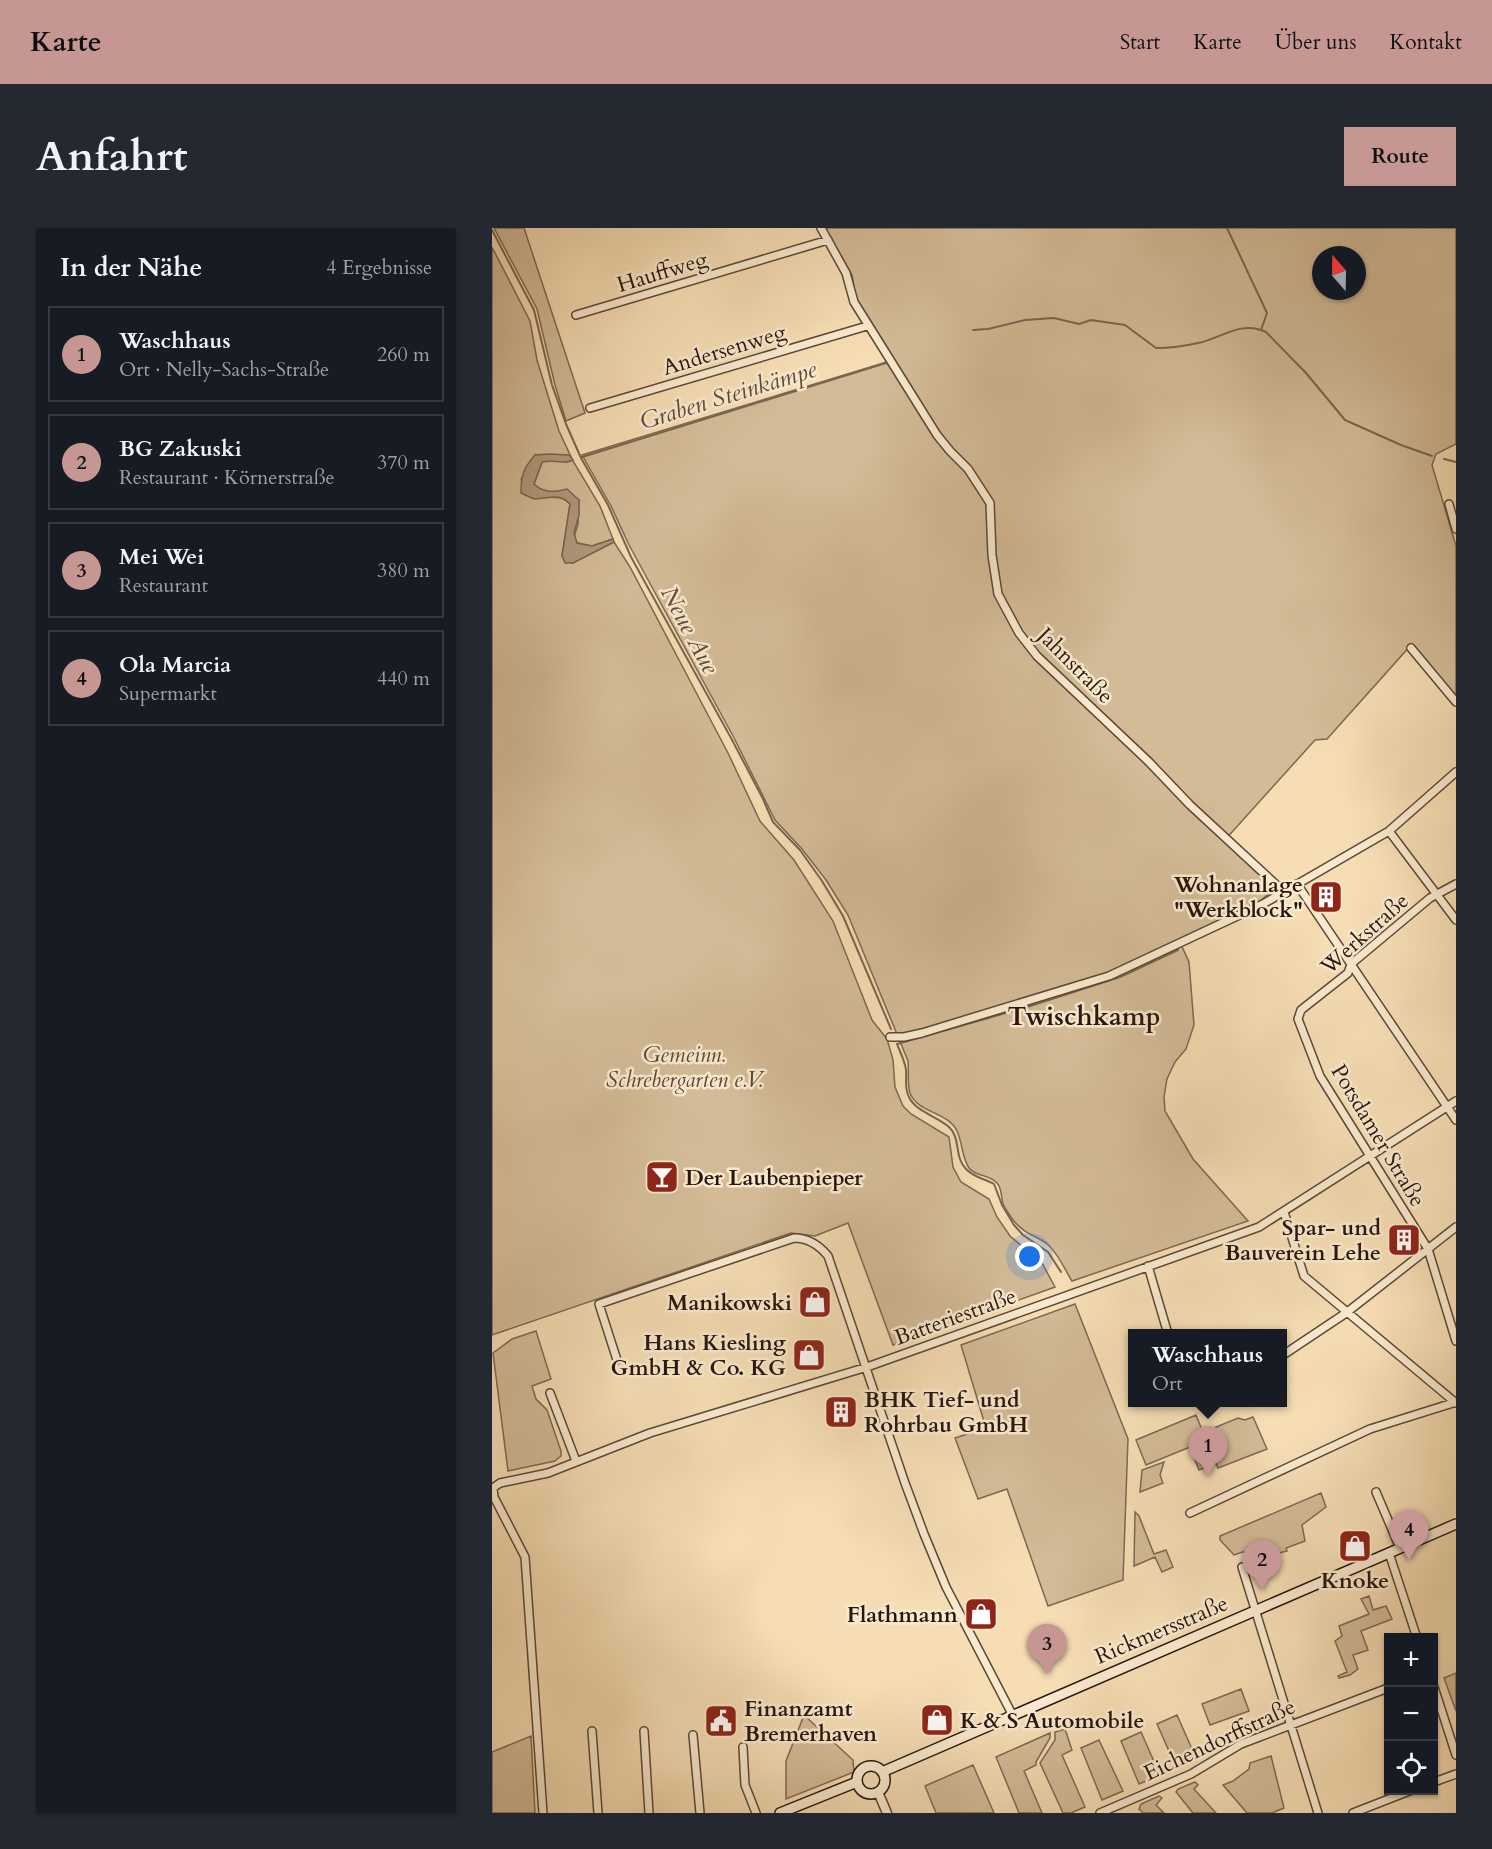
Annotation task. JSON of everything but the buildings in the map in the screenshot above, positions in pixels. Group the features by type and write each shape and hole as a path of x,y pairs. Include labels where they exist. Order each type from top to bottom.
{"main road":[{"name":"Rickmersstraße","path":"780,1813 857,1782 859,1773 865,1768 874,1767 882,1772 1456,1524"},
{"path":"857,1782 865,1793 878,1792 884,1783 882,1772"}],"street":[{"name":"Jahnstraße","path":"821,228 846,273 854,302 867,326 937,435 968,469 990,503 992,555 998,594 1019,633 1050,668 1284,892"},
{"name":"Hauffweg","path":"576,315 828,240"},
{"name":"Andersenweg","path":"590,408 867,326"},
{"path":"1449,504 1456,530"},
{"path":"1411,648 1456,702"},
{"path":"890,1037 922,1033 1109,976 1263,904 1389,831 1456,772"},
{"path":"1389,831 1456,920"},
{"path":"1297,884 1456,1120"},
{"name":"Werkstraße","path":"1299,1013 1348,973 1351,964 1436,894 1456,884"},
{"name":"Potsdamer Straße","path":"1299,1013 1299,1023 1320,1076 1428,1249 1456,1341"},
{"name":"Batteriestraße","path":"543,1813 525,1557 494,1497 493,1488 501,1483 548,1473 650,1433 867,1366 1259,1227 1456,1101"},
{"path":"1284,1212 1304,1276 1456,1402"},
{"path":"1287,1352 1346,1313 1456,1227"},
{"path":"617,1360 598,1304 791,1239 800,1238 815,1244 828,1256 867,1366 904,1483 946,1587 1012,1714"},
{"path":"1148,1266 1167,1329"},
{"path":"550,1393 576,1461"},
{"path":"1190,1513 1370,1429 1456,1402"},
{"path":"1376,1491 1400,1548"},
{"path":"1389,1553 1415,1633"},
{"path":"1242,1567 1318,1813"},
{"name":"Eichendorffstraße","path":"1100,1813 1191,1774 1241,1744 1384,1690"},
{"path":"1438,1699 1456,1755"},
{"path":"592,1731 598,1813"},
{"path":"644,1731 649,1813"},
{"path":"693,1735 700,1813"},
{"path":"743,1747 745,1785 756,1813"},
{"path":"1438,1781 1456,1774"},
{"path":"878,1792 887,1813"},
{"path":"1353,1813 1401,1795"}],"green space":[{"path":"494,228 524,228 585,413 566,421 537,309"},
{"path":"825,228 1456,228 1456,444 1436,454 1432,465 1456,546 1456,696 1412,644 1327,739 1315,740 1224,841 1274,889 1259,902 1179,940 1189,962 1194,1025 1186,1049 1175,1062 1167,1079 1164,1097 1165,1111 1193,1159 1248,1221 1072,1281 1050,1246 1025,1231 1013,1220 1003,1204 999,1185 969,1168 956,1129 951,1123 919,1104 910,1093 908,1061 848,915 826,880 775,820 733,736 582,455 887,362 907,392 895,362 856,299 852,275"},
{"name":"Gemeinn. Schrebergarten e.V.","path":"492,247 530,321 537,360 559,431 573,461 600,506 613,539 592,546 577,543 574,537 578,524 579,500 540,489 534,484 542,462 550,460 568,462 568,455 535,455 521,480 548,497 564,498 570,504 562,556 573,563 614,542 630,567 728,753 760,821 794,860 833,921 872,1020 887,1039 893,1060 895,1087 903,1106 911,1114 949,1137 953,1167 961,1182 989,1199 997,1217 1010,1236 1042,1263 1055,1287 893,1345 848,1223 815,1236 791,1233 492,1335"},
{"path":"1075,1304 1128,1439 1123,1580 1048,1606 1007,1489 978,1499 955,1438 986,1428 961,1345"},
{"path":"536,1331 551,1379 532,1386 536,1399 547,1410 561,1456 555,1461 508,1471 493,1353 512,1339"},
{"path":"1196,1415 1209,1455 1218,1451 1209,1430 1238,1418 1245,1420 1253,1417 1267,1449 1218,1468 1216,1463 1199,1470 1190,1447 1146,1465 1136,1440"},
{"path":"1164,1462 1160,1475 1163,1483 1140,1492 1142,1470"},
{"path":"1321,1493 1326,1507 1302,1525 1305,1541 1286,1548 1287,1551 1275,1554 1270,1543 1234,1555 1220,1540 1220,1536"},
{"path":"1135,1512 1139,1516 1154,1554 1166,1550 1173,1567 1162,1572 1155,1557 1134,1566"},
{"path":"1369,1596 1373,1610 1386,1606 1392,1619 1361,1631 1368,1650 1353,1655 1358,1669 1350,1675 1339,1678 1338,1676 1347,1672 1335,1641 1342,1636 1339,1626 1369,1614 1361,1599"},
{"path":"1456,1673 1456,1711 1444,1678"},
{"path":"1241,1689 1249,1711 1210,1725 1202,1704"},
{"path":"804,1715 853,1760 854,1772 786,1799 786,1761"},
{"path":"1177,1715 1196,1758 1176,1767 1157,1724"},
{"path":"1065,1729 1072,1750 1062,1755 1085,1807 1071,1813 1063,1813 1040,1763 1055,1740 1055,1732"},
{"path":"1141,1732 1160,1775 1139,1784 1121,1741"},
{"path":"1050,1733 1050,1738 1036,1765 1024,1771 1042,1813 1019,1813 996,1757"},
{"path":"531,1736 535,1813 492,1813 492,1752"},
{"path":"1099,1740 1123,1791 1102,1800 1081,1748"},
{"path":"1271,1756 1284,1808 1272,1813 1247,1813 1223,1785 1233,1781 1249,1769 1250,1763"},
{"path":"973,1765 994,1813 936,1813 925,1786"},
{"path":"1195,1782 1198,1785 1194,1789 1216,1813 1193,1813 1176,1792"},
{"path":"1159,1796 1162,1798 1156,1805 1164,1813 1143,1813 1139,1809 1141,1804"}],"shaded area":[{"path":"535,455 569,455 573,460 542,462 534,484 549,491 567,489 579,500 579,515 574,533 577,543 592,546 613,539 614,542 573,563 565,563 562,556 570,504 558,497 535,499 521,493 523,472 528,464"}],"waterway":[{"name":"Graben Steinkämpe","path":"973,330 988,329 1025,320 1054,318 1079,324 1091,320 1125,325 1156,348 1198,343 1245,328 1261,330 1267,313 1227,228"},
{"name":"Neue Aue","path":"492,230 534,310 552,385 581,458 608,505 631,557 731,738 773,822 800,850 843,916 891,1029"},
{"path":"1261,330 1266,332 1306,373 1345,420 1432,456"},
{"name":"Graben Steinkämpe","path":"582,457 886,363"},
{"path":"1444,459 1456,462"},
{"name":"Neue Aue","path":"1061,1272 1048,1252 1023,1235 1014,1225 1002,1205 994,1184 969,1172 962,1164 953,1131 912,1102 907,1090 904,1060 897,1044 1027,1007 1120,977 1178,950"}],"place":[{"name":"Wohnanlage \"Werkblock\"","path":"1326,897"},
{"name":"Der Laubenpieper","path":"662,1177"},
{"name":"Spar- und Bauverein Lehe","path":"1404,1240"},
{"name":"Manikowski","path":"815,1302"},
{"name":"Hans Kiesling GmbH & Co. KG","path":"809,1355"},
{"name":"BHK Tief- und Rohrbau GmbH","path":"841,1412"},
{"name":"Waschhaus","path":"1208,1476"},
{"name":"Knoke","path":"1355,1546"},
{"name":"Ola Marcia","path":"1409,1560"},
{"name":"BG Zakuski","path":"1262,1590"},
{"name":"Flathmann","path":"981,1614"},
{"name":"Mei Wei","path":"1047,1674"},
{"name":"K & S Automobile","path":"937,1720"},
{"name":"Finanzamt Bremerhaven","path":"721,1721"}],"district":[{"name":"Twischkamp","path":"1084,1016"}]}
